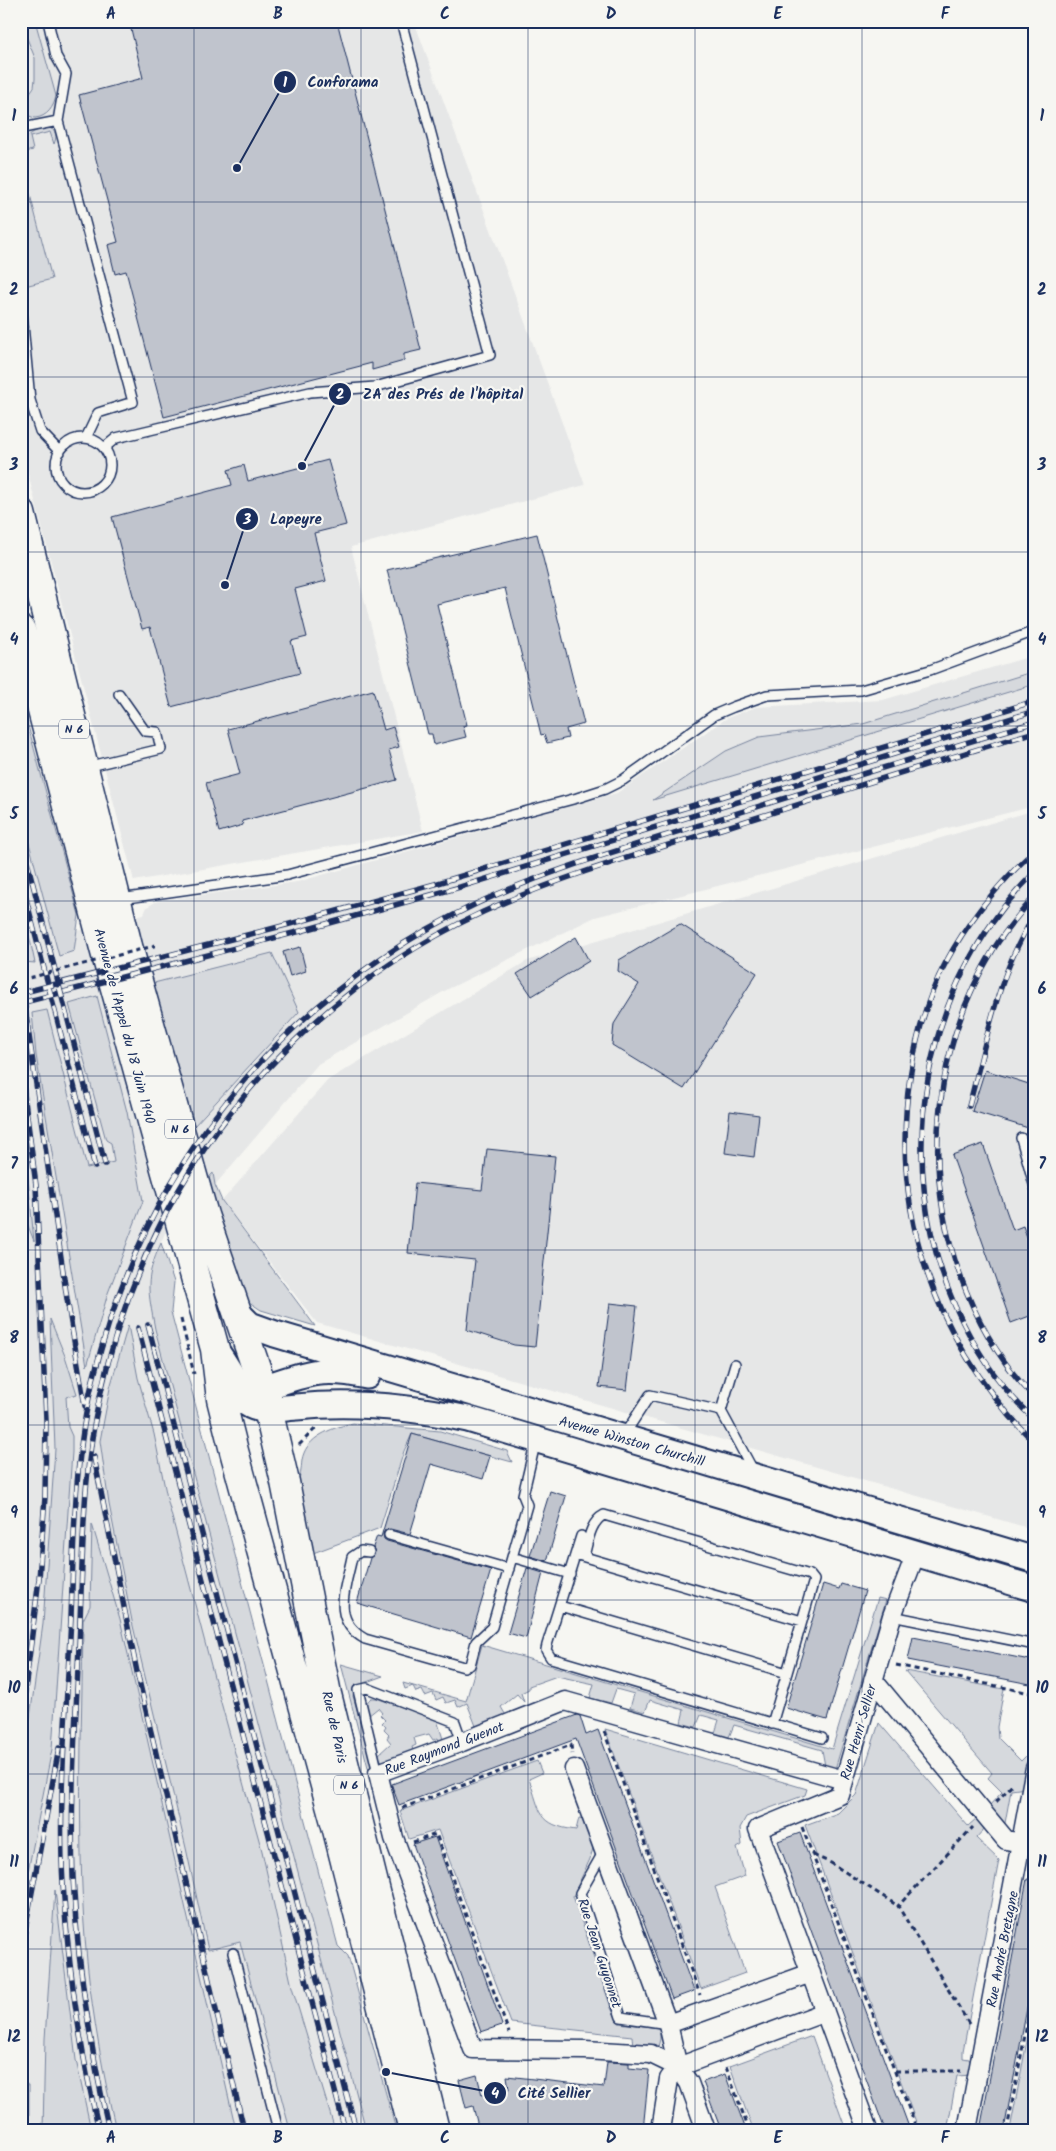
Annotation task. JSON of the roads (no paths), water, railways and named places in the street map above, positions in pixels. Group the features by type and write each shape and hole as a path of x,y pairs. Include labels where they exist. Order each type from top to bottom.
{"main road":[{"name":"N 6","path":"21,513 116,900 204,1215 236,1311 260,1401"},
{"name":"Avenue de l'Appel du 18 Juin 1940","path":"21,630 104,952 215,1349 221,1399 234,1451"},
{"name":"Avenue Winston Churchill","path":"236,1311 250,1325 266,1332 1035,1560"},
{"path":"215,1349 233,1378 240,1397 260,1401"},
{"path":"234,1451 236,1434 260,1401 315,1371 347,1372 493,1400"},
{"name":"Avenue Winston Churchill","path":"260,1401 405,1408 468,1419 1035,1589"},
{"name":"Rue de Paris","path":"260,1401 285,1444 329,1703 435,2130"},
{"name":"Rue de Paris","path":"234,1451 336,1826 413,2130"}],"street":[{"name":"Rue Henri Sellier","path":"868,2130 758,1829 840,1795 892,1616 916,1553"},
{"path":"873,1680 1006,1840 1022,1843"},
{"name":"Rue Raymond Guenot","path":"678,2067 651,2054 585,2050 473,2048 397,1847 378,1773 462,1742 565,1700 844,1780"},
{"name":"Rue André Bretagne","path":"967,2130 1035,1768"},
{"path":"574,1769 668,2024 678,2067 689,2083 706,2130"},
{"path":"668,2024 811,1973"},
{"path":"661,2130 669,2079 678,2067 825,2012"}],"lane":[{"path":"48,21 56,56 66,74 58,121 133,402 98,413 86,438"},
{"path":"104,448 116,438 173,424 310,392 375,387 490,355 401,21"},
{"path":"22,128 58,121"},
{"path":"21,303 30,400 40,431 60,452"},
{"path":"86,438 93,439 104,448 110,462 107,478 95,489 87,492 71,489 59,477 57,469 60,452 71,441 86,438"},
{"path":"116,900 287,875 577,798 605,789 622,780 714,715 733,707 766,695 862,690 930,670 1035,631"},
{"path":"84,768 161,749 157,732 145,731 119,694"},
{"path":"1021,1138 1035,1188"},
{"path":"735,1364 722,1411 758,1478"},
{"path":"621,1438 650,1395 722,1411"},
{"path":"369,1552 361,1551 352,1557 342,1604 347,1624 354,1633 365,1639 464,1667 470,1665 476,1642 492,1628 527,1505 523,1495 536,1440"},
{"path":"772,1724 814,1580 810,1574 604,1515 597,1518 570,1574 547,1645 546,1650 551,1658 772,1724 822,1738"},
{"path":"389,1535 509,1569"},
{"path":"580,1555 581,1536"},
{"path":"580,1555 802,1621"},
{"path":"512,1557 570,1574"},
{"path":"560,1606 787,1673"},
{"path":"892,1616 1035,1645"},
{"path":"378,1773 358,1690 368,1688 455,1722 462,1742"},
{"name":"Rue Jean Guyonnet","path":"605,1849 580,1893 621,2017 668,2024"},
{"path":"233,1953 278,2130"}],"railway":[{"path":"21,993 290,924 435,884 1035,701"},
{"path":"21,1003 301,931 460,887 1035,711"},
{"path":"99,2130 81,2039 72,1977 63,1884 64,1751 78,1468 93,1380 116,1302 147,1229 185,1160 230,1097 283,1039 341,987 407,942 478,903 506,890 594,858 1035,722"},
{"path":"109,2130 85,2004 73,1877 73,1781 87,1479 94,1424 100,1396 122,1317 152,1243 189,1173 234,1108 286,1049 345,997 411,951 483,912 542,887 602,866 1035,732"},
{"path":"21,838 105,1164"},
{"path":"1035,850 1009,875 975,916 939,975 923,1018 915,1048 905,1128 907,1179 914,1228 928,1275 947,1321 971,1364 1001,1405 1035,1443"},
{"path":"1035,872 996,917 965,967 943,1021 928,1077 922,1135 924,1193 935,1250 955,1306 989,1367 1011,1395 1035,1420"},
{"path":"21,879 95,1167"},
{"path":"1035,896 993,950 973,988 957,1027 946,1068 940,1109 938,1151 940,1193 948,1234 966,1292 1001,1356 1011,1371 1035,1398"},
{"path":"969,1106 1002,983 1022,937 1035,915"},
{"path":"21,980 67,1299 85,1406"},
{"path":"21,1070 36,1185 46,1420 45,1497 39,1579 21,1722"},
{"path":"148,1325 356,2130"},
{"path":"138,1328 345,2130"},
{"path":"94,1457 137,1672 244,2130"},
{"path":"21,1951 59,1748"}],"place":[{"name":"Conforama","path":"237,168"},
{"name":"ZA des Prés de l'hôpital","path":"302,466"},
{"name":"Lapeyre","path":"225,585"},
{"name":"Cité Sellier","path":"386,2072"}]}
